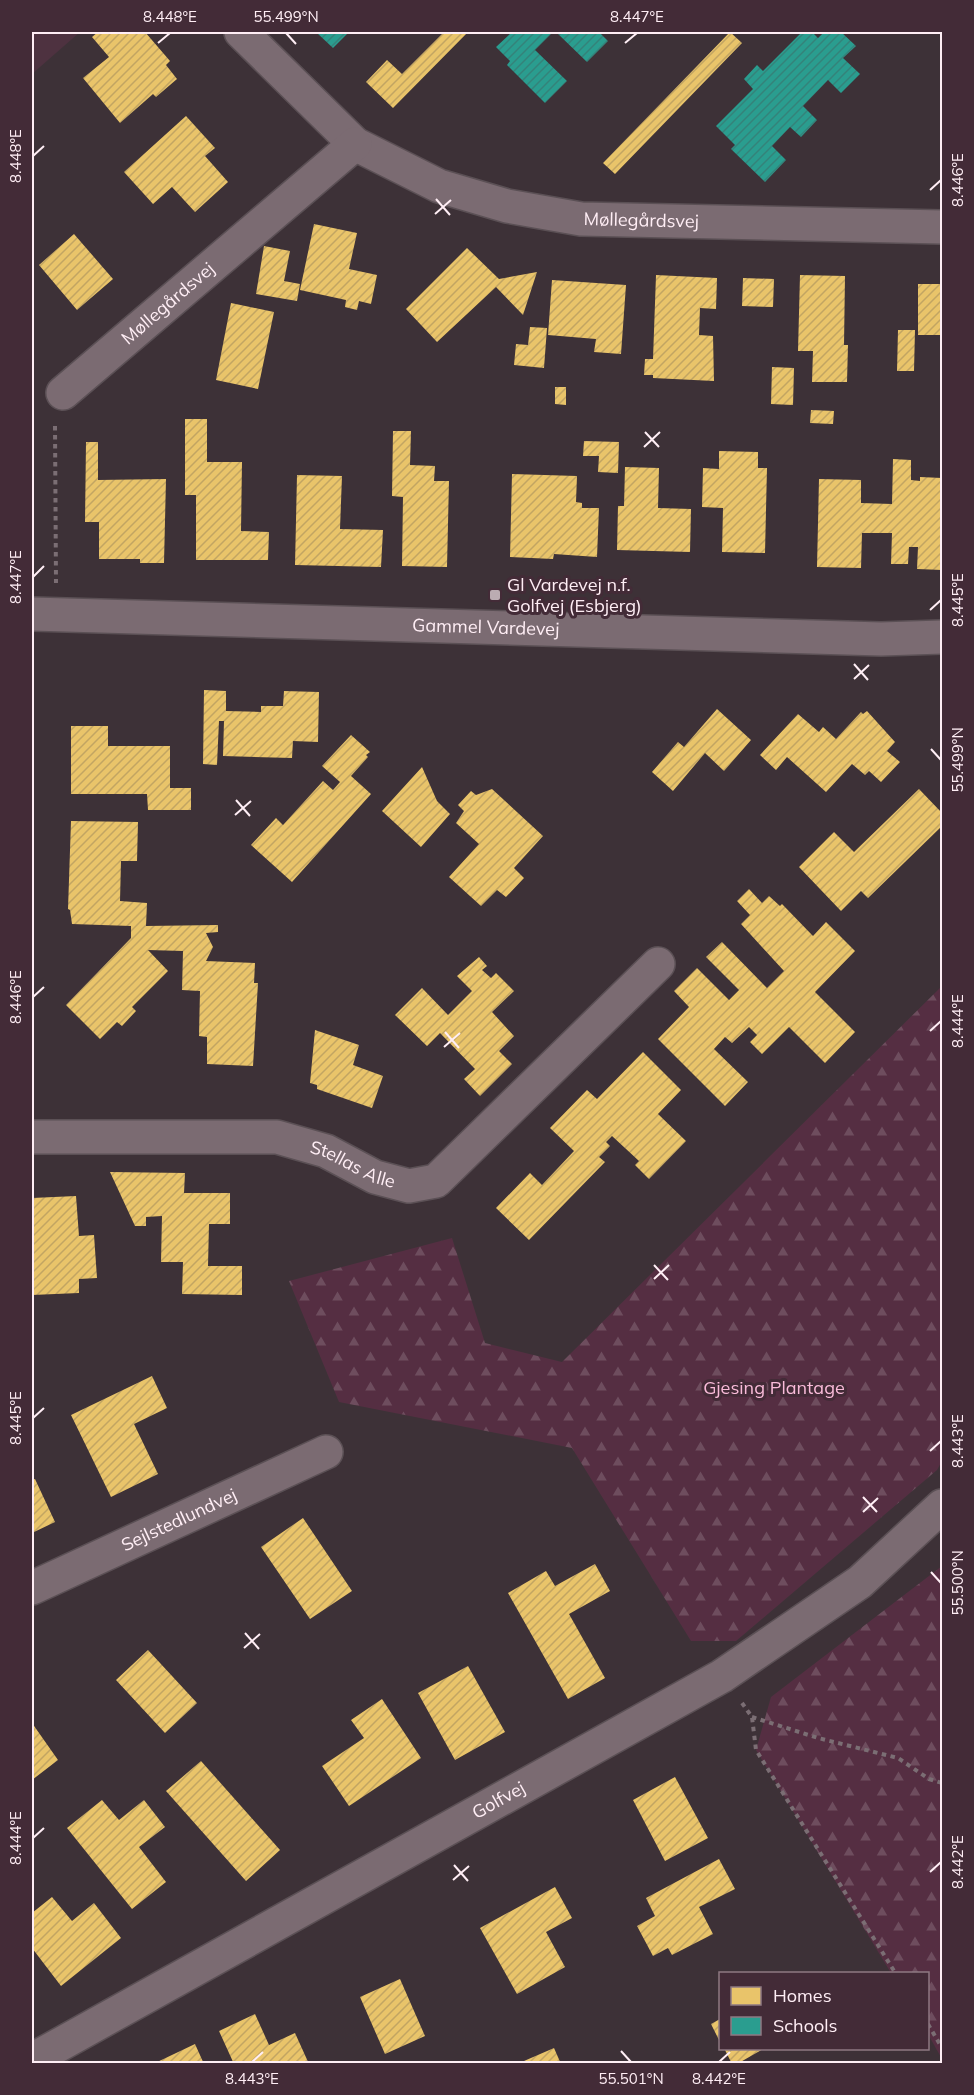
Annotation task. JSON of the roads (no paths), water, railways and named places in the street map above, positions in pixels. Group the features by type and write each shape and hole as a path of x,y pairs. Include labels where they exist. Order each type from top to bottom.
{"street":[{"name":"Møllegårdsvej","path":"241,32 356,144 439,186 507,206 581,219 942,227"},
{"name":"Møllegårdsvej","path":"63,393 356,144"},
{"name":"Gammel Vardevej","path":"44,614 881,639 942,637"},
{"name":"Stellas Alle","path":"32,1137 277,1137 326,1151 375,1177 409,1186 436,1181 658,964"},
{"name":"Sejlstedlundvej","path":"32,1588 326,1452"},
{"name":"Golfvej","path":"49,2057 722,1676 860,1581 942,1506"}],"place":[{"name":"Gl Vardevej n.f. Golfvej (Esbjerg)","path":"495,595"}],"park label":[{"name":"Gjesing Plantage","path":"774,1388"}]}
